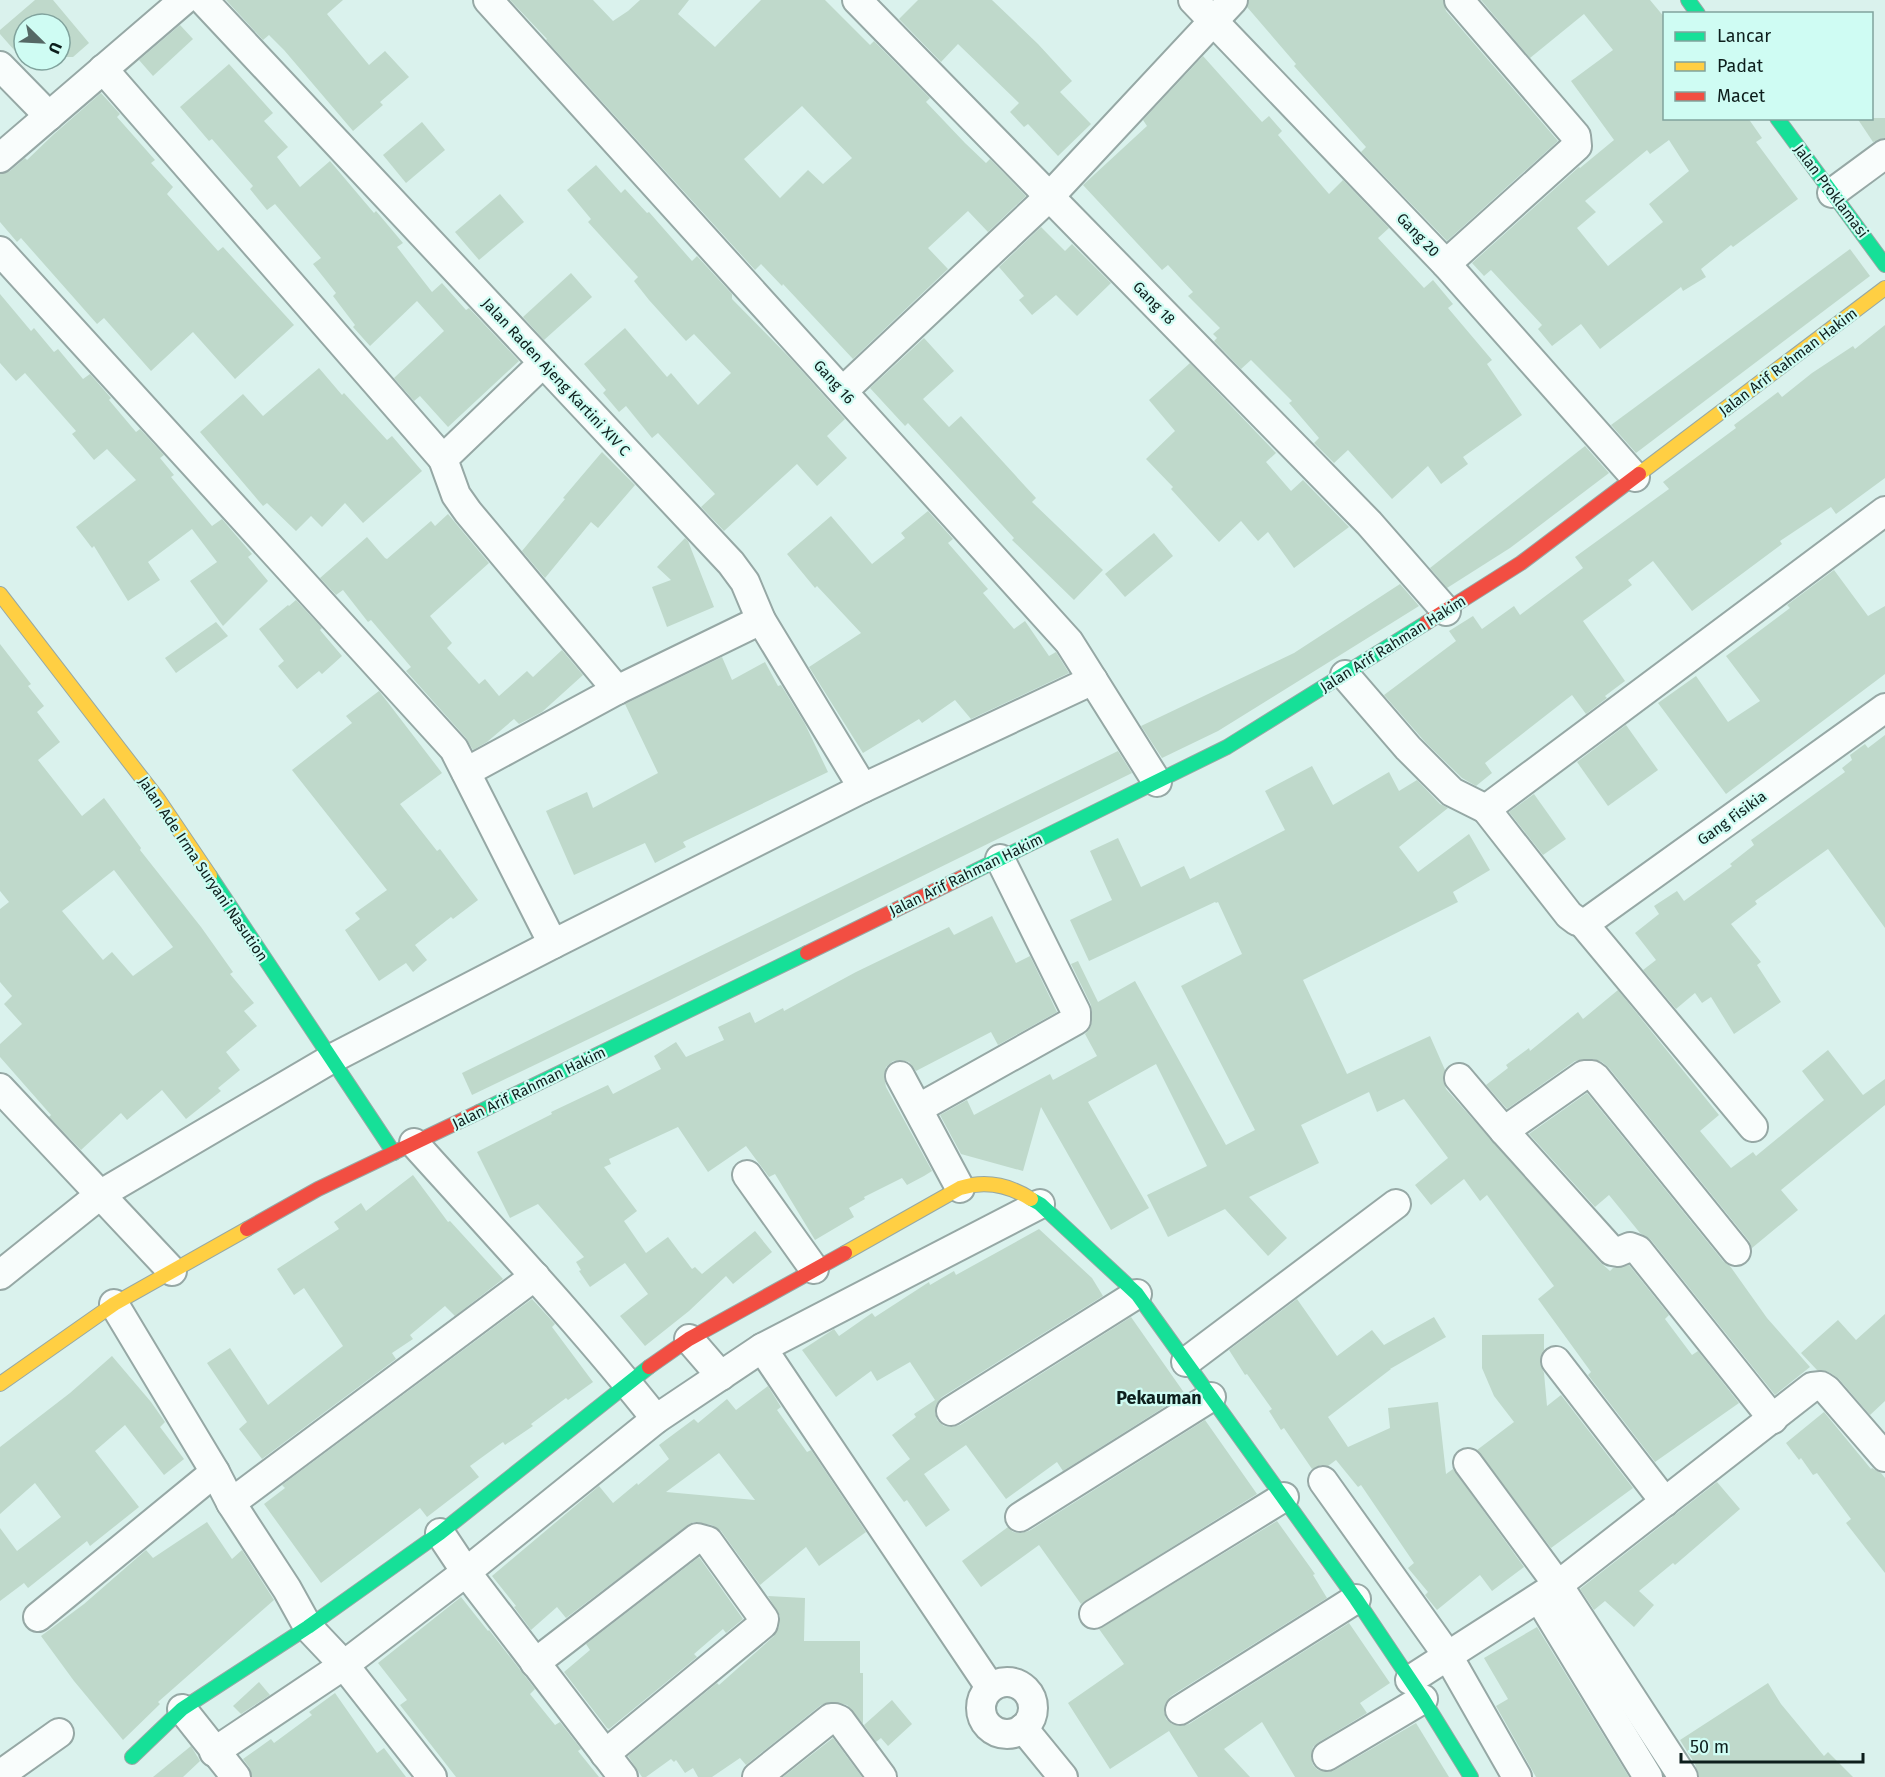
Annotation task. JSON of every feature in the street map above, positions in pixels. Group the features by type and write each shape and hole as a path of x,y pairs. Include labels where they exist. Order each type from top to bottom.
{"street":[{"path":"0,158 184,0"},
{"name":"Jalan Raden Ajeng Kartini XIV C","path":"203,0 731,563 745,582 761,620 862,788"},
{"name":"Gang 16","path":"488,0 1069,642 1157,782"},
{"name":"Gang 18","path":"857,0 1369,523 1446,610"},
{"name":"Gang 20","path":"1193,0 1446,264 1635,477"},
{"path":"843,391 1050,196 1233,0"},
{"path":"1446,264 1577,146 1576,136 1459,0"},
{"path":"0,66 49,116"},
{"path":"103,69 443,459 456,495 468,512 617,690"},
{"name":"Jalan Proklamasi","path":"1778,120 1832,193 1881,251"},
{"path":"1832,193 1885,154"},
{"path":"0,251 454,749 554,944"},
{"name":"Jalan Arif Rahman Hakim","path":"0,1384 114,1304 318,1189 1227,747 1521,564 1885,288"},
{"path":"443,459 543,363"},
{"path":"1486,809 1885,511"},
{"name":"Jalan Ade Irma Suryani Nasution","path":"3,604 158,799 331,1059 404,1148"},
{"path":"466,772 617,690 761,620"},
{"path":"1346,675 1408,748 1452,792 1486,809 1569,915 1579,922 1753,1127"},
{"path":"0,1275 101,1194 331,1059 862,788 1093,680"},
{"name":"Gang Fisikia","path":"1579,922 1587,921 1885,708"},
{"path":"919,1108 1075,1023 1078,1017 1000,859"},
{"path":"1504,1131 1584,1075 1596,1077 1736,1251"},
{"path":"900,1077 919,1108 960,1188"},
{"path":"1459,1078 1612,1251 1618,1252 1630,1247 1638,1250 1773,1419"},
{"path":"0,1089 172,1271"},
{"path":"404,1148 535,1276 656,1419"},
{"path":"747,1175 814,1269"},
{"path":"132,1757 182,1709 308,1627 440,1533 658,1360 689,1339 766,1298 814,1269 960,1188 976,1183 991,1184 1020,1192 1040,1204 1137,1294 1356,1599 1471,1777"},
{"path":"214,1752 344,1665 466,1572 656,1419 762,1348 1040,1204"},
{"path":"1186,1362 1396,1204"},
{"path":"231,1503 535,1276"},
{"path":"951,1411 1137,1294"},
{"path":"766,1298 789,1332"},
{"path":"114,1304 215,1472 231,1503 308,1627 344,1665 432,1777"},
{"path":"689,1339 721,1376"},
{"path":"762,1348 990,1686 985,1694 981,1712 989,1727 1006,1734 1015,1733 1023,1728 1063,1777"},
{"path":"1557,1361 1665,1502"},
{"path":"1327,1756 1416,1689 1448,1656 1549,1592 1812,1387 1821,1386 1880,1439"},
{"path":"1020,1517 1211,1397"},
{"path":"1468,1463 1549,1592 1683,1777"},
{"path":"38,1617 215,1472"},
{"path":"1323,1481 1448,1656 1517,1777"},
{"path":"1094,1614 1284,1497"},
{"path":"440,1533 466,1572 623,1777"},
{"path":"535,1663 697,1538 708,1541 764,1619 763,1624 605,1754"},
{"path":"1549,1592 1648,1777"},
{"path":"1180,1710 1356,1599"},
{"path":"182,1709 236,1777"},
{"path":"757,1777 831,1718 840,1720 882,1777"},
{"path":"0,1775 59,1733"}],"building":[{"path":"35,0 53,0 63,12 21,12"},
{"path":"226,0 343,0 327,14 369,65 385,51 409,77 380,102 383,105 353,131 284,50 269,35 263,40"},
{"path":"510,0 593,0 613,21 640,0 689,0 678,14 715,47 761,0 825,0 870,45 874,41 930,98 926,102 965,143 986,163 990,159 1026,196 988,232 968,211 928,248 948,269 853,359 783,284 782,286 761,264 755,270","holes":["802,106 852,158 823,184 808,170 780,198 744,159"]},
{"path":"918,0 992,0 1038,44 1072,81 1060,92 1091,124 1058,156 1028,124 1024,127 1010,112 1019,103 958,44 941,62 899,19"},
{"path":"1249,0 1443,0 1446,11 1558,141 1447,241 1361,152 1366,147 1294,66 1296,64 1247,7"},
{"path":"1481,0 1650,0 1663,16 1663,120 1749,120 1762,138 1756,142 1798,199 1733,247 1731,245 1701,269 1706,277 1683,291 1681,287 1600,349 1581,324 1552,346 1538,329 1542,325 1491,270 1484,276 1472,263 1579,167 1614,140 1571,81 1613,50 1584,14 1530,58","holes":["1669,140 1689,171 1649,204 1663,222 1608,266 1577,228 1596,212 1585,201 1647,150 1650,154"]},
{"path":"12,20 12,48 0,34 0,30"},
{"path":"72,23 89,43 72,57"},
{"path":"180,25 193,39 153,76 139,60"},
{"path":"1203,56 1262,122 1269,116 1282,131 1278,135 1329,194 1343,180 1389,228 1378,238 1424,288 1433,280 1453,304 1448,308 1492,360 1487,364 1522,415 1463,457 1468,464 1441,484 1428,466 1392,499 1348,450 1334,463 1314,443 1319,438 1289,403 1292,401 1251,360 1241,369 1214,341 1217,338 1213,334 1220,328 1188,296 1193,292 1168,265 1162,270 1083,185 1147,126 1143,120"},
{"path":"229,64 273,113 264,121 288,147 277,157 300,187 330,161 403,243 397,247 432,292 442,283 466,310 469,308 519,361 448,427 420,396 414,401 394,378 444,331 417,301 370,346 353,327 355,325 333,296 336,293 313,264 321,258 275,204 267,210 250,189 253,186 180,107"},
{"path":"101,93 120,114 117,117 155,160 151,163 173,187 167,194 218,251 223,247 294,325 235,379 193,332 151,371 104,318 97,324 21,238 17,242 0,222 0,174 10,171 25,158 27,160"},
{"path":"1885,118 1885,138 1873,142 1858,120"},
{"path":"422,122 445,150 406,183 383,155"},
{"path":"596,165 621,193 625,189 647,213 649,212 692,261 697,256 732,294 732,299 792,360 845,419 827,436 847,458 817,486 797,464 724,531 701,507 715,494 658,433 652,438 626,406 619,412 603,393 606,390 584,364 625,328 667,377 671,373 698,405 731,373 694,334 686,341 649,300 634,281 638,277 588,222 591,219 567,190"},
{"path":"500,194 524,222 479,260 455,232"},
{"path":"1041,227 1065,251 1072,244 1111,283 1077,316 1056,295 1032,315 1019,300 1024,296 999,267"},
{"path":"1850,249 1870,276 1636,453 1611,425"},
{"path":"571,273 592,297 544,340 523,317"},
{"path":"0,294 31,331 34,328 54,352 58,349 83,379 90,374 136,432 140,429 164,455 160,458 174,475 171,477 212,526 222,519 252,554 248,557 268,581 223,626 190,581 217,562 192,529 148,562 160,580 128,601 94,546 92,548 76,527 136,480 107,449 94,460 72,434 76,431 25,373 16,381 0,363"},
{"path":"1885,325 1885,478 1836,514 1831,507 1780,541 1782,544 1692,611 1653,561 1628,580 1632,585 1583,621 1625,681 1586,714 1572,695 1485,763 1492,773 1476,786 1462,778 1426,743 1384,695 1456,641 1449,631 1473,616 1482,629 1514,606 1520,615 1583,568 1575,557 1669,489 1663,482 1736,428 1734,425 1778,392 1782,397 1812,373 1853,346 1855,349"},
{"path":"924,338 954,371 923,399 949,427 961,416 1036,498 1032,502 1103,570 1074,600 1012,540 1014,538 908,423 905,426 870,388"},
{"path":"1190,363 1276,453 1266,462 1291,491 1303,480 1349,527 1294,568 1268,532 1258,541 1241,521 1219,542 1146,459 1175,431 1149,400"},
{"path":"319,368 342,395 344,393 387,440 392,436 422,471 363,523 345,503 322,527 311,516 296,531 267,503 263,506 200,432 243,394 263,416"},
{"path":"1585,446 1609,473 1510,548 1447,588 1430,568"},
{"path":"602,452 635,485 598,528 591,522 545,578 522,551"},
{"path":"928,511 953,539 948,543 988,589 983,593 1014,629 1025,621 1049,656 1056,652 1069,673 971,719 955,700 922,723 919,719 863,753 809,667 861,633 817,586 815,588 787,554 831,516 872,564 905,538 901,533"},
{"path":"448,514 489,563 430,616 452,643 447,648 479,684 485,679 499,696 527,671 533,677 562,650 583,675 542,712 519,724 514,719 487,742 473,750 466,738 406,671 411,667 371,620 368,622 343,590 336,595 320,578 367,537 387,559 431,521 435,526"},
{"path":"1154,533 1173,556 1125,597 1105,574"},
{"path":"685,538 714,607 667,627 652,587 671,580 657,567"},
{"path":"1834,570 1868,616 1885,606 1885,674 1726,794 1658,703 1696,676 1728,722 1760,701 1726,656 1790,608 1787,605"},
{"path":"1400,584 1419,606 1218,731 1162,758 1141,726 1294,653"},
{"path":"296,600 322,628 320,630 342,656 322,674 319,671 297,689 278,666 284,661 259,629"},
{"path":"216,622 228,636 176,673 165,658"},
{"path":"0,644 31,684 28,686 44,706 37,712 60,742 38,760 82,816 104,798 141,848 140,850 201,927 233,972 230,974 254,1003 244,1011 257,1026 226,1052 240,1070 218,1088 221,1091 186,1119 162,1090 127,1120 121,1113 81,1150 49,1117 51,1115 0,1057 0,1044 22,1024 4,1004 12,996 0,982 0,909 9,902 0,891","holes":["114,870 173,947 133,976 112,952 103,960 62,911"]},
{"path":"722,657 732,680 765,662 778,686 781,685 805,724 828,772 683,842 686,847 655,863 645,843 574,875 546,811 587,792 593,808 658,773 625,704"},
{"path":"379,691 442,773 400,804 437,851 440,849 478,900 453,919 451,917 415,945 427,960 413,972 406,963 379,981 345,930 360,919 355,913 387,890 292,770 352,723 346,716"},
{"path":"1626,725 1658,770 1608,806 1577,762"},
{"path":"1885,735 1885,928 1828,849 1755,901 1757,904 1731,924 1761,962 1757,965 1781,1002 1734,1034 1711,997 1702,1003 1695,993 1676,1009 1643,970 1656,960 1635,933 1659,914 1654,906 1677,891 1684,901 1732,866 1730,864 1754,845 1751,840 1845,772 1842,768 1852,760 1850,755 1865,744 1868,748"},
{"path":"1118,751 1132,773 472,1095 462,1073"},
{"path":"1312,766 1333,805 1389,772 1399,791 1417,780 1440,804 1448,808 1399,847 1418,872 1469,834 1490,870 1453,892 1458,902 1303,980 1347,1074 1430,1036 1445,1070 1443,1080 1446,1089 1600,1262 1610,1271 1613,1268 1629,1265 1669,1315 1665,1319 1692,1355 1698,1351 1739,1403 1655,1462 1588,1375 1591,1372 1538,1299 1554,1286 1487,1195 1480,1201 1464,1179 1431,1205 1415,1185 1448,1158 1404,1099 1377,1112 1369,1092 1301,1125 1319,1163 1249,1197 1287,1238 1268,1256 1225,1209 1168,1237 1147,1195 1207,1166 1156,1064 1088,1102 1149,1208 1111,1230 1041,1107 1023,1171 961,1154 940,1115 967,1100 974,1115 1050,1074 1053,1080 1097,1056 1085,1034 1092,1021 1091,1005 1071,964 1078,961 1098,1002 1135,981 1226,1145 1255,1130 1181,986 1242,954 1218,902 1089,961 1070,920 1112,900 1090,851 1118,838 1141,887 1184,866 1190,879 1285,830 1265,791"},
{"path":"1534,794 1566,839 1543,855 1509,812"},
{"path":"992,916 1016,963 1030,956 1057,1012 998,1045 991,1032 916,1071 909,1062 901,1060 893,1061 886,1067 884,1076 886,1087 932,1171 907,1185 902,1178 864,1197 865,1199 849,1208 854,1217 815,1240 775,1174 769,1177 746,1146 708,1172 678,1127 609,1159 611,1164 604,1167 637,1211 624,1221 646,1253 668,1237 692,1269 695,1267 702,1274 755,1231 772,1252 733,1284 726,1276 689,1311 645,1346 620,1316 648,1294 625,1263 590,1287 576,1262 584,1257 538,1204 510,1218 477,1152 552,1114 551,1112 608,1085 613,1094 661,1069 654,1056 676,1042 686,1057 724,1040 718,1027 750,1012 755,1023 783,1008 784,1011 856,972 949,927 954,935"},
{"path":"1618,990 1719,1115 1700,1131 1731,1168 1753,1152 1756,1156 1824,1100 1802,1071 1828,1050 1863,1095 1885,1079 1885,1105 1781,1190 1798,1210 1752,1248 1749,1241 1602,1062 1592,1059 1575,1061 1507,1109 1486,1085 1508,1068 1506,1065 1529,1048 1530,1051 1578,1012 1583,1019"},
{"path":"1587,1093 1723,1261 1730,1266 1767,1318 1810,1367 1775,1395 1651,1240 1640,1233 1609,1195 1595,1207 1529,1134"},
{"path":"413,1175 448,1222 450,1221 503,1279 455,1316 445,1306 410,1335 413,1339 392,1353 396,1359 262,1459 239,1429 247,1422 207,1363 230,1348 268,1405 343,1346 304,1288 294,1295 277,1269 339,1229 334,1222 361,1203 366,1211"},
{"path":"1039,1229 1092,1278 1103,1296 942,1397 935,1411 937,1420 944,1426 960,1425 1131,1317 1185,1394 1063,1471 1057,1462 1006,1499 966,1445 924,1474 950,1510 926,1527 907,1500 904,1502 886,1478 910,1459 892,1435 916,1417 914,1414 935,1400 910,1362 877,1381 871,1371 836,1397 802,1350 834,1329 839,1336 872,1313 875,1317 929,1282 930,1285 954,1271 956,1275"},
{"path":"532,1299 555,1324 552,1327 593,1382 568,1400 566,1398 531,1424 533,1426 505,1445 503,1442 470,1466 479,1477 427,1517 420,1508 321,1583 264,1504 285,1488 282,1485"},
{"path":"1297,1299 1337,1356 1372,1330 1384,1345 1434,1317 1446,1337 1390,1369 1328,1417 1348,1447 1390,1428 1388,1408 1438,1402 1446,1474 1453,1469 1524,1567 1492,1591 1480,1575 1437,1610 1425,1595 1428,1592 1408,1568 1414,1563 1361,1485 1358,1487 1336,1460 1328,1466 1321,1465 1312,1469 1284,1428 1281,1430 1269,1411 1272,1409 1229,1350"},
{"path":"1885,1314 1885,1401 1870,1415 1839,1379 1829,1372 1817,1370 1801,1353 1838,1320 1856,1340"},
{"path":"1544,1334 1544,1351 1540,1363 1544,1373 1547,1406 1561,1395 1633,1488 1551,1548 1477,1450 1514,1422 1494,1396 1482,1368 1482,1335"},
{"path":"112,1356 165,1422 160,1427 184,1459 164,1475 125,1425 95,1451 139,1507 90,1546 87,1541 28,1588 24,1583 0,1601 0,1528 17,1551 61,1517 35,1483 0,1514 0,1447 70,1393"},
{"path":"768,1386 781,1407 777,1410 807,1452 811,1450 866,1532 819,1566 806,1547 760,1585 721,1531 712,1525 693,1522 566,1618 557,1607 531,1630 514,1607 516,1606 492,1576 599,1486 613,1503 637,1483 638,1485 669,1459 659,1445 694,1419 698,1423 727,1399 736,1410","holes":["719,1453 755,1500 666,1492"]},
{"path":"1824,1412 1871,1469 1881,1473 1885,1478 1885,1573 1846,1523 1851,1519 1817,1473 1813,1475 1786,1443"},
{"path":"1205,1420 1257,1494 1081,1604 1039,1545 981,1587 962,1561 1008,1527 1013,1532 1029,1531"},
{"path":"1717,1482 1740,1509 1675,1565 1673,1563 1639,1591 1654,1605 1634,1627 1605,1601 1594,1610 1580,1589"},
{"path":"1277,1521 1315,1574 1313,1575 1327,1598 1171,1696 1164,1710 1166,1719 1180,1726 1189,1724 1349,1623 1390,1683 1360,1703 1367,1713 1313,1747 1311,1756 1313,1765 1318,1770 1327,1772 1335,1770 1416,1723 1449,1777 1295,1777 1262,1722 1224,1749 1250,1777 1198,1777 1169,1731 1110,1769 1068,1703 1124,1664 1099,1629"},
{"path":"207,1522 232,1559 242,1550 274,1600 158,1702 160,1704 123,1740 74,1681 41,1636 84,1604 146,1550 153,1558"},
{"path":"699,1557 743,1619 726,1633 723,1629 694,1654 697,1657 609,1729 607,1728 564,1672 590,1650 586,1644"},
{"path":"768,1596 805,1598 804,1641 860,1641 860,1673 863,1673 863,1724 847,1705 830,1702 821,1705 746,1765 740,1758 712,1777 698,1777 693,1768 685,1773 676,1760 674,1762 671,1759 646,1777 642,1777 628,1756 717,1683 719,1685 774,1636 779,1627 780,1616"},
{"path":"461,1597 535,1689 530,1694 555,1725 560,1722 581,1749 578,1751 599,1777 456,1777 400,1705 407,1700 378,1663"},
{"path":"1537,1627 1629,1777 1536,1777 1496,1706 1508,1699 1484,1658"},
{"path":"259,1682 270,1695 241,1714 233,1706"},
{"path":"1768,1683 1781,1704 1824,1756 1828,1752 1853,1777 1699,1777 1695,1764 1680,1740"},
{"path":"335,1693 377,1753 384,1748 406,1777 252,1777 243,1759 271,1739 274,1743 312,1715 309,1712"},
{"path":"892,1700 912,1724 888,1746 881,1738 876,1742 864,1725"},
{"path":"833,1738 862,1777 783,1777"},
{"path":"191,1746 200,1761 183,1777 153,1777"}],"traffic: fast":[{"path":"1688,0 1697,12"},
{"path":"1778,120 1885,265"},
{"path":"965,876 1227,747 1426,623"},
{"path":"210,876 394,1153"},
{"path":"479,1112 807,953"},
{"path":"1031,1199 1040,1204 1137,1294 1356,1599 1423,1699 1471,1777"},
{"path":"132,1757 182,1709 308,1627 440,1533 649,1367"}],"traffic: slow":[{"path":"1639,474 1885,288"},
{"path":"0,594 158,799 210,876"},
{"path":"845,1253 960,1188 979,1184 997,1185 1014,1190 1031,1199"},
{"path":"0,1384 114,1304 247,1229"}],"traffic: jam":[{"path":"1426,623 1521,563 1639,474"},
{"path":"807,953 965,876"},
{"path":"247,1229 318,1189 479,1112"},
{"path":"649,1367 689,1339 845,1253"}],"district":[{"name":"Pekauman","path":"1159,1398"}]}
